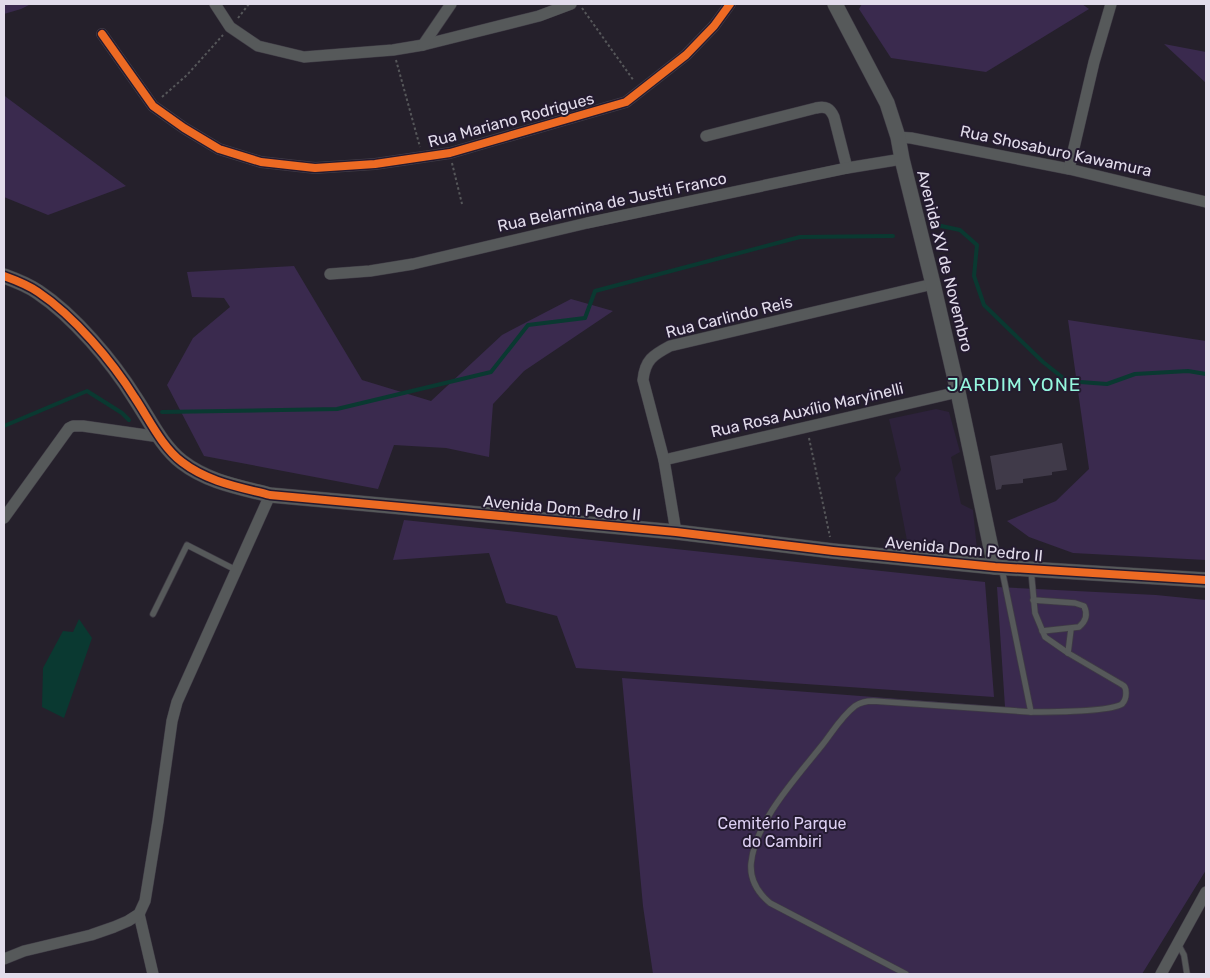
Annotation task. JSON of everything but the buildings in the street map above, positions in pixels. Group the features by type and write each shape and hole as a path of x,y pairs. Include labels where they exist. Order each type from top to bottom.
{"street":[{"path":"215,4 230,27 258,46 304,57 393,50 423,45 539,16 570,4"},
{"path":"423,45 451,4"},
{"name":"Rua Mariano Rodrigues","path":"102,34 153,106 184,128 219,150 261,162 315,168 375,164 450,153 626,102 686,55 714,26 730,4"},
{"name":"Avenida XV de Novembro","path":"835,4 887,103 898,137 958,392 991,547 999,567"},
{"path":"1069,169 1094,62 1111,4"},
{"path":"706,136 826,107 834,117 847,168"},
{"name":"Rua Shosaburo Kawamura","path":"898,137 1069,169 1206,202"},
{"name":"Rua Belarmina de Justti Franco","path":"330,274 370,271 413,264 587,223 847,168 902,159"},
{"name":"Avenida Dom Pedro II","path":"4,276 37,291 88,336 129,387 169,450 181,462 199,474 220,483 270,495 676,532 833,551 999,567 1206,580"},
{"name":"Rua Carlindo Reis","path":"676,532 664,460 643,380 644,368 655,354 670,346 933,284"},
{"name":"Rua Rosa Auxílio Maryinelli","path":"664,460 958,392"},
{"path":"4,518 69,428 84,426 160,437"},
{"path":"4,959 24,951 114,927 139,914 145,901 172,721 177,702 270,495"},
{"path":"977,565 986,556 991,547"},
{"path":"1161,974 1206,892"},
{"path":"139,914 153,974"}],"lane":[{"path":"154,614 187,545 236,570"},
{"path":"999,567 1031,712"},
{"path":"906,974 770,903 758,892 753,882 751,865 755,842 770,814 790,785 844,716 861,702 873,701 1031,712 1104,709 1122,704 1126,699 1124,686 1045,637 1035,613 1030,569"},
{"path":"1033,600 1075,603 1084,606 1086,614 1083,624 1079,627 1042,631"},
{"path":"1068,653 1071,629"},
{"path":"1178,944 1186,963 1187,974"}],"path":[{"path":"153,106 187,75 248,4"},
{"path":"579,4 641,91"},
{"path":"393,50 423,158"},
{"path":"450,153 462,204"},
{"path":"806,426 833,551"}],"shaded area":[{"path":"936,409 949,412 960,452 951,457 961,504 973,510 977,549 967,551 908,546 895,478 901,470 889,419"},
{"path":"79,619 92,638 64,718 42,707 43,668 63,631 73,632"}],"green space":[{"path":"4,4 31,4 4,14"},
{"path":"862,4 1082,4 1089,9 986,72 891,58 859,9"},
{"path":"1164,44 1206,52 1206,83"},
{"path":"4,95 126,186 48,215 4,197"},
{"path":"294,266 362,380 431,401 502,335 571,299 613,311 524,371 493,404 489,457 446,448 394,445 378,489 204,456 167,385 193,338 230,307 224,298 192,297 187,272"},
{"path":"1068,320 1206,341 1206,560 1073,553 1029,537 1007,521 1056,501 1089,469"},
{"path":"404,520 985,582 994,697 576,668 557,616 506,603 489,553 393,560"},
{"name":"Cemitério Parque do Cambiri","path":"997,587 1156,595 1206,600 1206,870 1142,974 653,974 643,906 622,678 1005,707"}],"waterway":[{"path":"932,224 960,230 977,245 974,276 984,305 1043,362 1067,381 1107,384 1135,374 1188,371 1206,374"},
{"path":"162,412 337,409 491,372 528,325 585,318 595,291 800,237 893,236"},
{"path":"4,426 87,391 122,413 129,420"}],"cycle path":[{"path":"102,34 153,106 184,128 219,149 261,162 315,168 375,164 450,153 626,102 686,55 714,26 730,4"},
{"path":"4,276 38,292 78,326 115,369 162,441 182,462 213,479 270,495 676,532 833,551 995,567 1206,580"}],"district":[{"name":"JARDIM YONE","path":"1014,384"}]}
